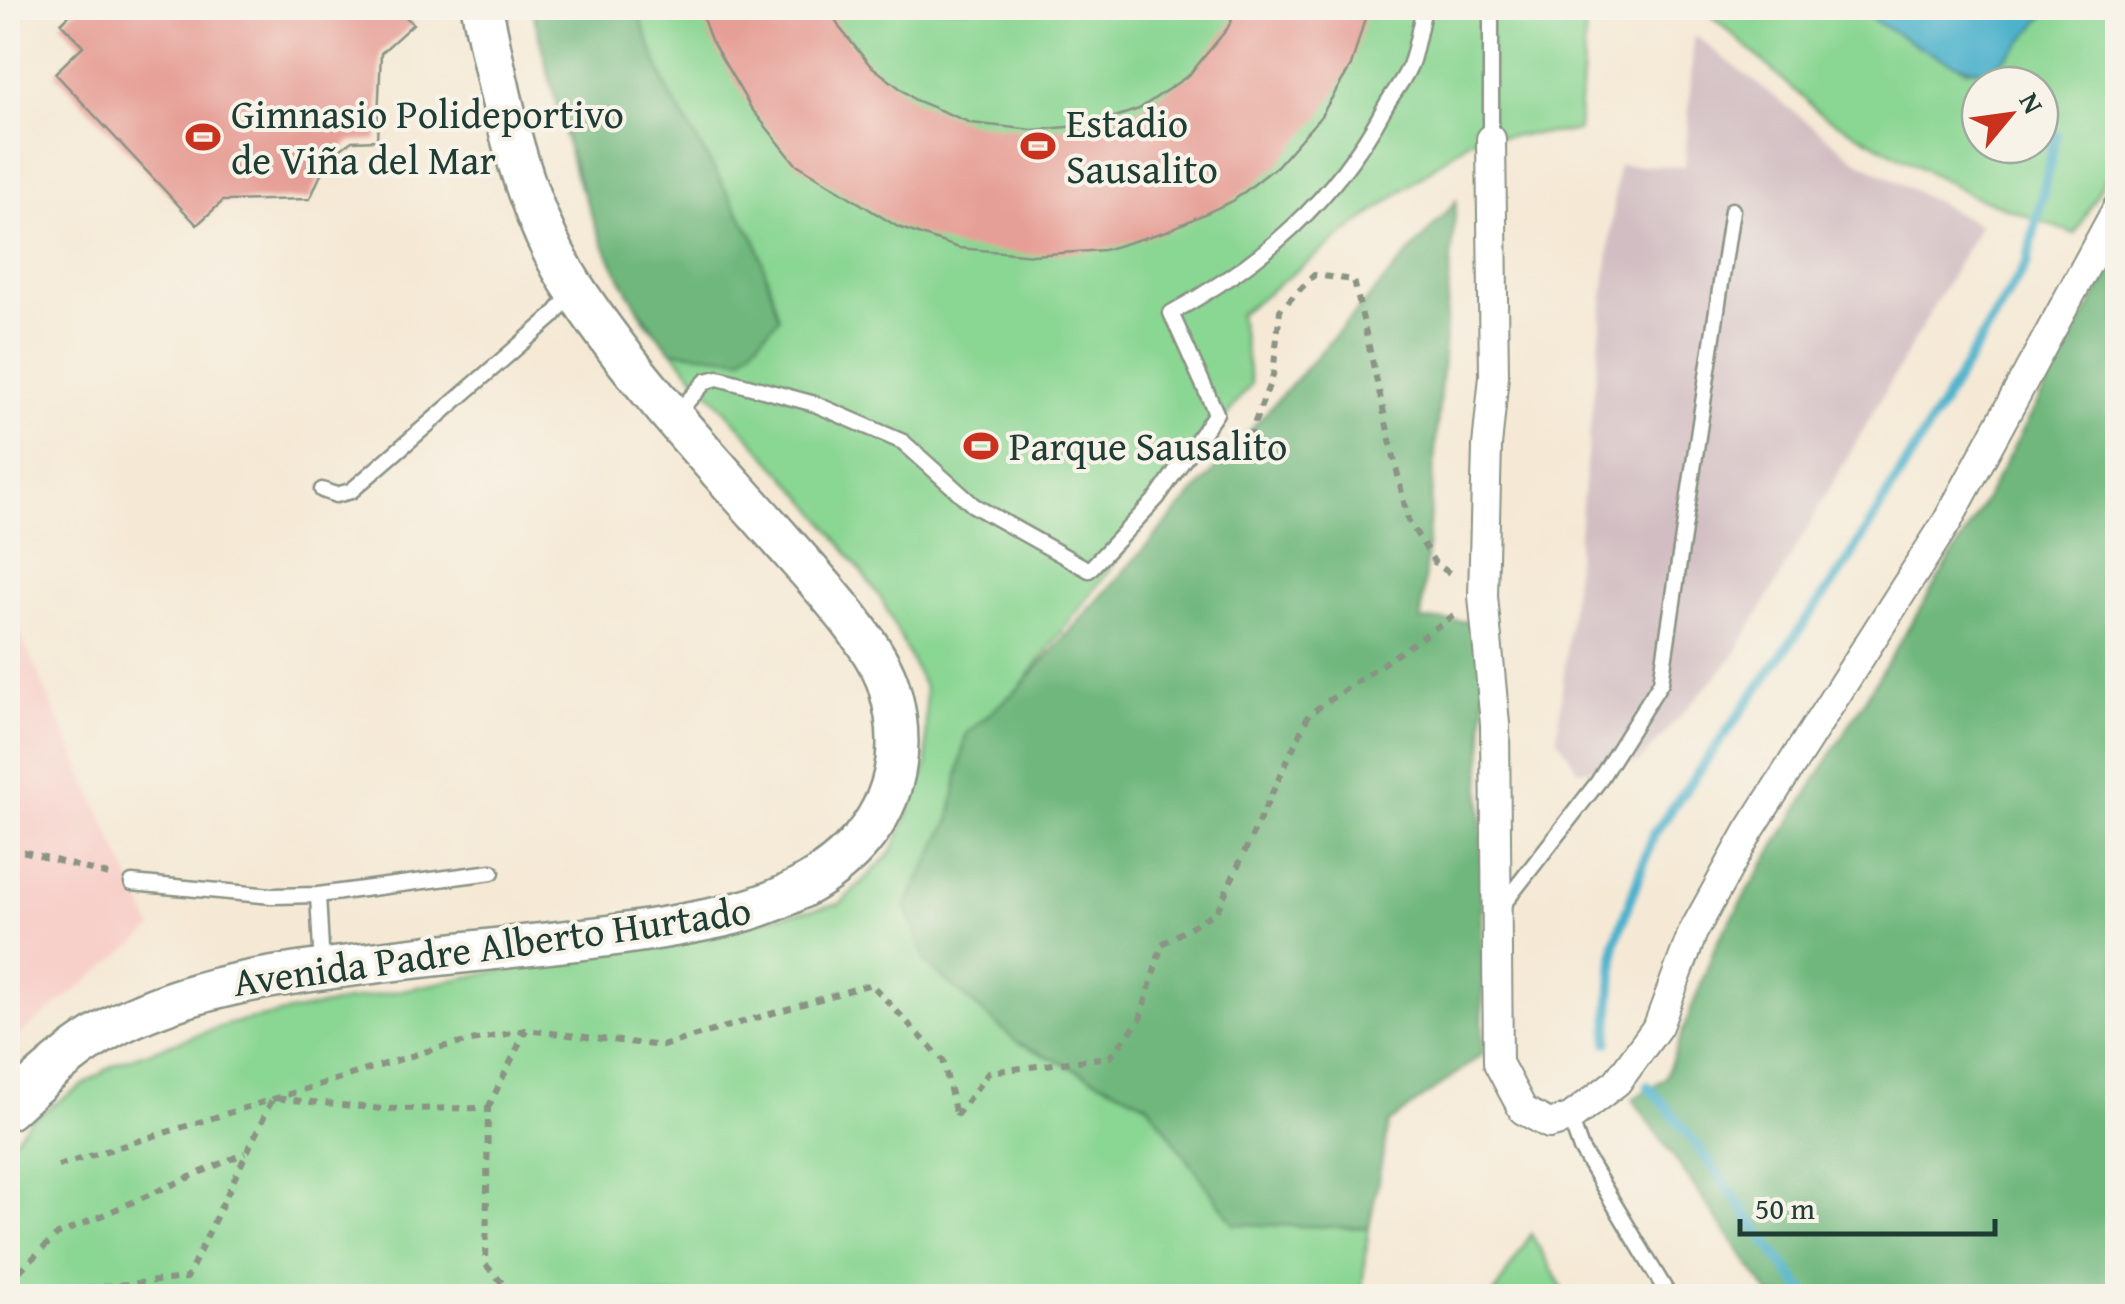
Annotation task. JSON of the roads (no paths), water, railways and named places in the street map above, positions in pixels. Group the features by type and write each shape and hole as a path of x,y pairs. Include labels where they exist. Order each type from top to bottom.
{"main road":[{"name":"Avenida Padre Alberto Hurtado","path":"8,1109 72,1052 119,1024 204,990 322,969 690,923 769,906 812,886 851,855 882,812 895,775 898,734 889,684 852,625 674,416 574,290 535,206 510,129 482,8"}],"street":[{"path":"1491,139 1494,376 1487,446 1483,596 1495,724 1498,1063 1523,1110 1549,1124 1570,1118 1616,1082 1658,1026 1693,932 1749,831 1948,520 2118,206"}],"lane":[{"path":"674,416 706,381 718,378 815,404 902,442 973,505 1090,570 1157,498 1216,413 1171,312 1219,286 1294,230 1359,154 1411,65 1424,8"},
{"path":"1491,8 1491,139"},
{"path":"1494,916 1598,782 1662,682 1732,210"},
{"path":"322,490 336,495 351,491 553,316 574,290"},
{"path":"132,882 272,896 318,896 492,872"},
{"path":"318,896 322,969"},
{"path":"1570,1118 1581,1149 1669,1296"}],"water":[{"path":"1853,8 2051,8 2023,41 1993,65 1959,65"}],"waterway":[{"path":"1608,1042 1615,943 1654,834 1845,566 2027,263 2049,165"},
{"path":"1648,1086 1808,1296"}],"place":[{"name":"Gimnasio Polideportivo de Viña del Mar","path":"203,137"},
{"name":"Estadio Sausalito","path":"1038,146"},
{"name":"Parque Sausalito","path":"981,446"}]}
